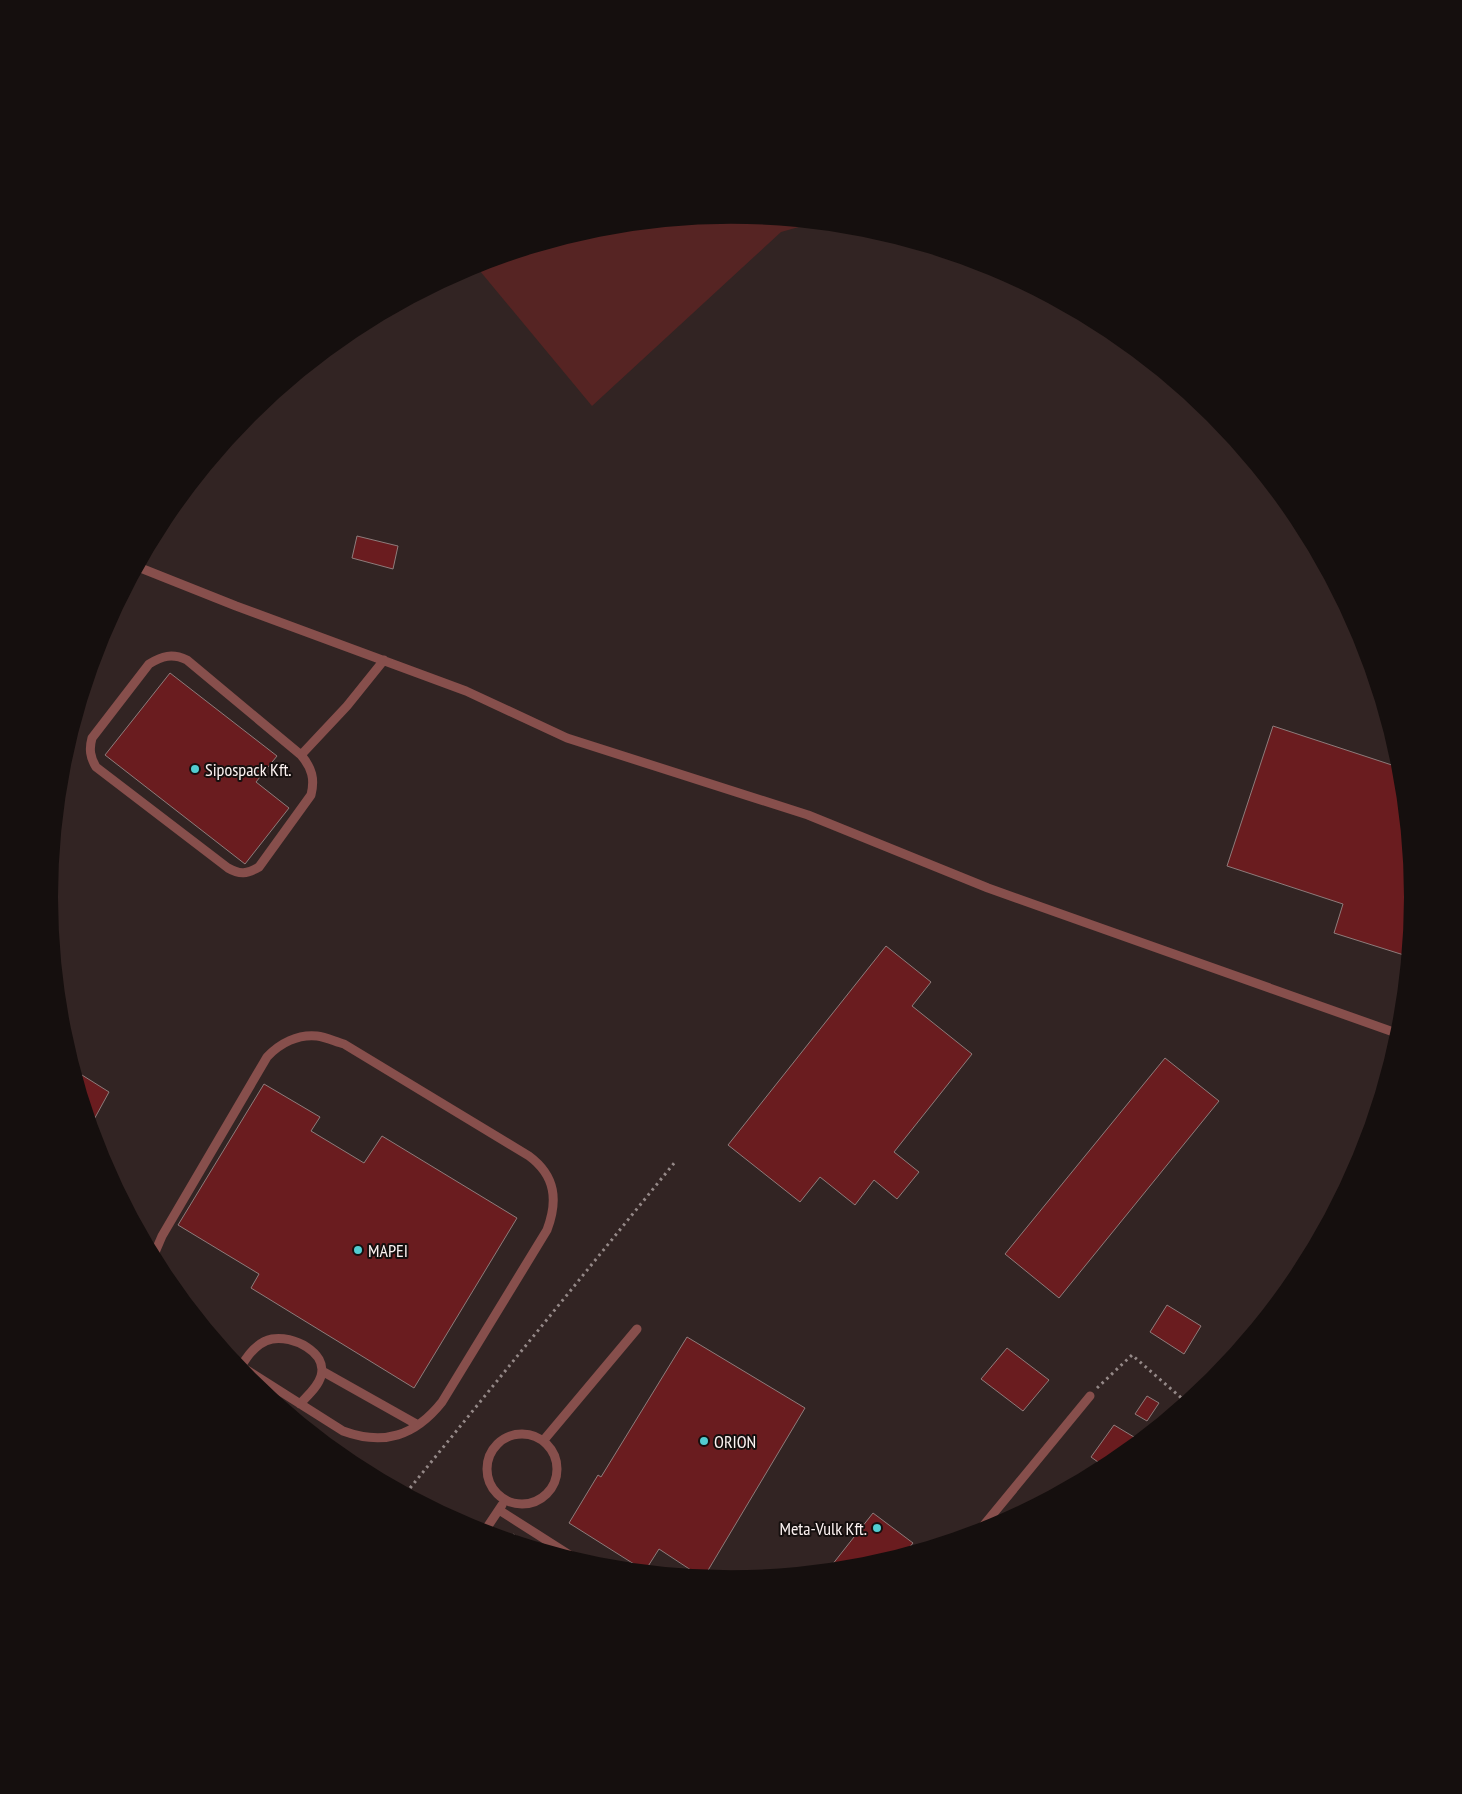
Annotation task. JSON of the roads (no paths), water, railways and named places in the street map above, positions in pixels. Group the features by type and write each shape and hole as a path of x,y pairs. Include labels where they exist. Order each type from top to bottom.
{"lane":[{"path":"143,569 236,606 466,690 567,738 808,815 988,888 1391,1031"},
{"path":"172,655 187,660 302,755 312,774 313,786 311,795 259,867 241,874 228,868 96,767 92,761 90,746 92,738 149,664 162,657 172,655"},
{"path":"302,755 347,706 384,660"},
{"path":"157,1248 162,1236 267,1057 277,1046 290,1040 305,1037 318,1036 344,1044 529,1156 537,1162 548,1176 554,1201 553,1214 547,1230 442,1402 418,1426 388,1438 360,1438 343,1432 262,1379"},
{"path":"543,1441 636,1329"},
{"path":"242,1360 260,1345 271,1339 283,1338 294,1341 312,1351 318,1358 322,1371 318,1383 300,1404"},
{"path":"322,1371 418,1426"},
{"path":"989,1519 1090,1396"},
{"path":"518,1434 529,1434 548,1445 554,1454 557,1475 547,1495 538,1501 516,1504 506,1500 497,1494 490,1485 488,1468 491,1452 507,1438 518,1434"},
{"path":"489,1525 506,1500"},
{"path":"500,1510 562,1549"}],"place":[{"name":"Sipospack Kft.","path":"195,769"},
{"name":"MAPEI","path":"358,1250"},
{"name":"ORION","path":"704,1441"},
{"name":"Meta-Vulk Kft.","path":"877,1528"}]}
